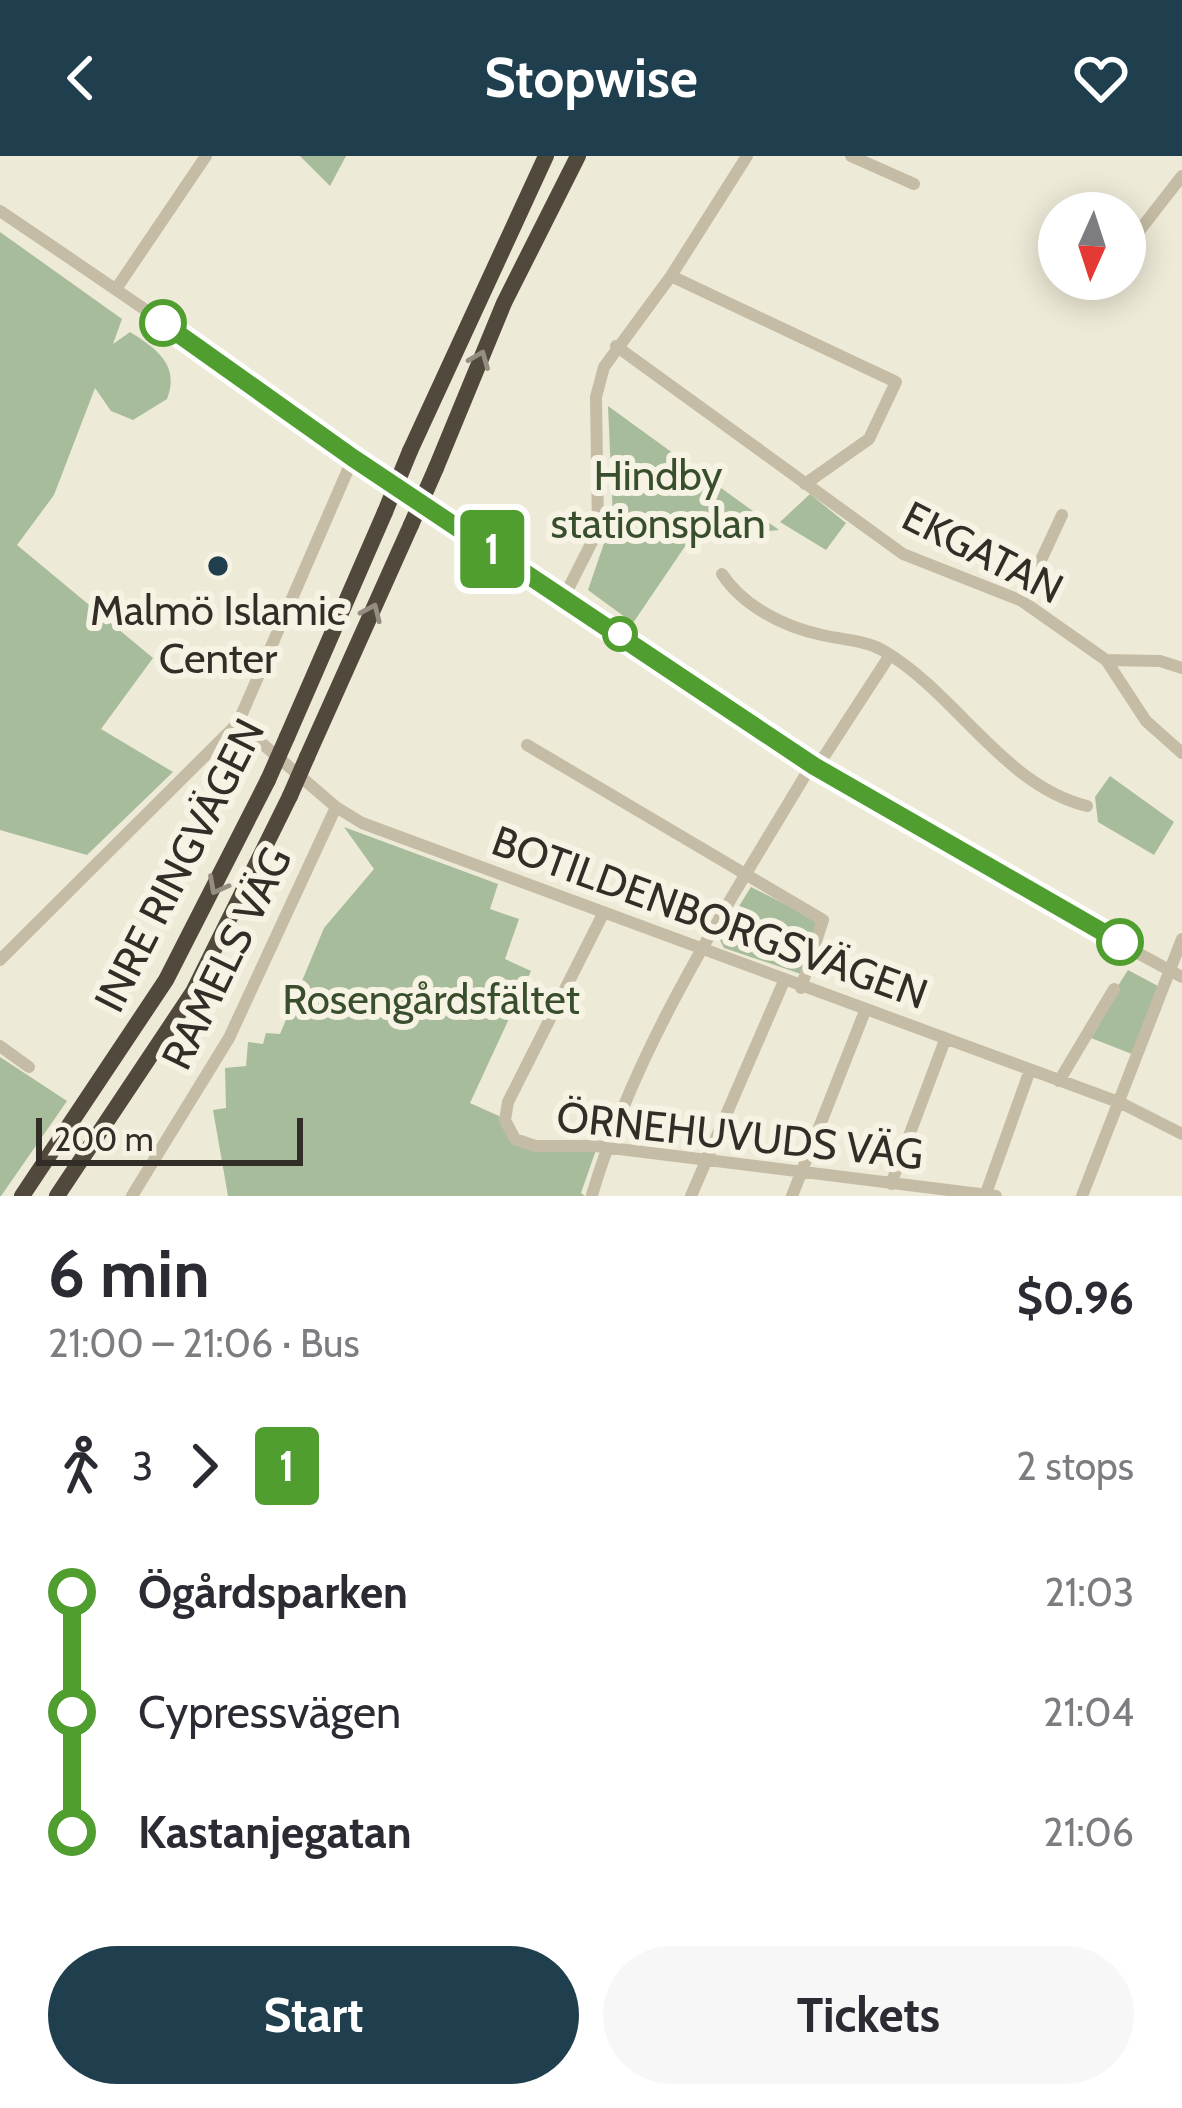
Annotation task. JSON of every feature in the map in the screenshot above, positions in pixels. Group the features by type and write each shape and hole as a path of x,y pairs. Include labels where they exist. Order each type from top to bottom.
{"highway":[{"name":"INRE RINGVÄGEN","path":"22,1196 166,980 268,780 543,156"},
{"name":"INRE RINGVÄGEN","path":"57,1196 114,1118 193,992 290,796 546,216 582,156"}],"street":[{"path":"116,289 206,156"},
{"path":"564,597 598,530 596,397 616,346 671,276 747,156"},
{"path":"851,156 914,184"},
{"path":"1146,222 1182,176"},
{"path":"0,211 353,458 814,766 1176,974"},
{"path":"671,276 896,382 868,439 805,484"},
{"name":"EKGATAN","path":"616,346 903,554 1022,601 1106,660 1146,721 1182,753"},
{"path":"0,960 238,723 353,458"},
{"path":"1022,601 1062,515"},
{"path":"722,574 762,611 792,627 862,642 890,655 942,694 1030,780 1087,806"},
{"path":"592,1195 606,1148 646,1053 702,950 744,875 890,655"},
{"path":"1106,660 1160,661 1182,668"},
{"name":"BOTILDENBORGSVÄGEN","path":"238,723 336,808 426,848 1121,1102 1182,1133"},
{"path":"527,745 823,920 801,988"},
{"name":"RAMELS VÄG","path":"132,1196 229,1038 336,808"},
{"name":"ÖRNEHUVUDS VÄG","path":"604,912 505,1113 506,1127 520,1143 606,1148 996,1196"},
{"path":"1082,1196 1176,974 1182,939"},
{"path":"691,1196 784,981"},
{"path":"1060,1081 1114,989"},
{"path":"792,1196 865,1011"},
{"path":"891,1184 945,1040"},
{"path":"0,1046 29,1067"},
{"path":"986,1195 1030,1070"}],"green space":[{"path":"300,156 346,156 330,186"},
{"path":"0,232 122,319 113,344 130,332 164,359 170,377 167,399 133,420 111,411 95,388 54,495 17,545 153,658 101,729 173,772 87,855 0,830"},
{"name":"Hindby stationsplan","path":"608,406 779,530 690,539 633,623 588,590 613,517"},
{"path":"810,494 846,523 826,550 780,522"},
{"path":"1110,776 1174,822 1154,855 1098,822 1095,797"},
{"name":"Rosengårdsfältet","path":"344,827 498,884 490,909 519,919 505,959 531,971 470,1103 499,1116 515,1145 596,1150 581,1193 585,1196 228,1196 213,1110 226,1108 225,1068 246,1066 248,1042 263,1044 266,1033 280,1034 324,928 374,869"},
{"path":"751,887 816,920 819,926 801,974 724,948 719,938"},
{"path":"1128,970 1158,986 1132,1054 1086,1036"},
{"path":"0,1057 67,1101 1,1196 0,1196"}],"bus line":[{"name":"1","path":"163,323 353,458 814,766 1120,942"}],"place":[{"name":"Malmö Islamic Center","path":"218,566"}]}
